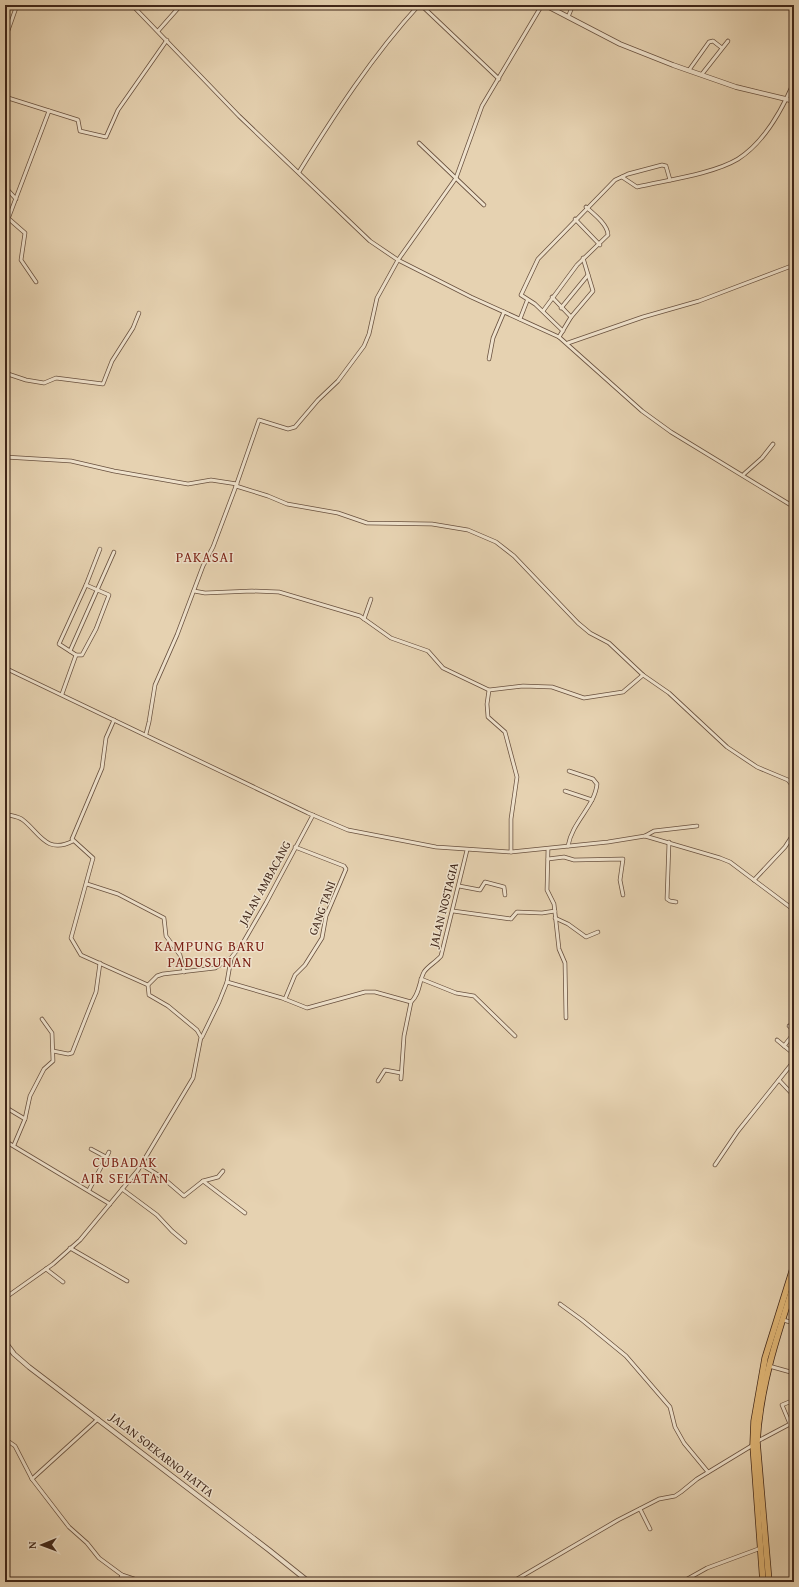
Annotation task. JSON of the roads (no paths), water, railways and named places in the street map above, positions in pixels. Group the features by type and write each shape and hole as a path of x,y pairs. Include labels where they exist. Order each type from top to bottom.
{"highway":[{"path":"769,1582 761,1522 755,1443 765,1358 794,1265"},
{"path":"761,1387 769,1366 794,1284"},
{"path":"761,1522 763,1582"}],"street":[{"path":"5,39 17,5"},
{"path":"132,5 239,116 299,172 363,236 398,260 559,337 568,343 642,411 671,432 744,474 794,507"},
{"path":"158,31 181,5"},
{"path":"299,172 345,100 406,20 420,5 499,79"},
{"path":"146,734 155,685 177,635 236,485 259,420 288,429 295,427 318,400 338,381 364,346 369,334 377,298 398,260 456,178 482,106 543,5 620,44 736,87 794,101"},
{"path":"568,17 573,5"},
{"path":"5,97 78,120 80,131 106,137 118,110 167,40"},
{"path":"702,74 728,41"},
{"path":"689,70 709,42 713,42 722,48"},
{"path":"622,177 638,187 714,169 737,159 751,150 760,139 787,99 794,82"},
{"path":"5,227 49,111"},
{"path":"419,143 484,205"},
{"path":"563,331 543,311 535,304 527,301 521,294 536,262 586,207 615,180 662,165 666,166 670,180"},
{"path":"5,187 16,199"},
{"path":"543,311 552,297 583,258 600,244 608,235 608,232 601,222 586,207"},
{"path":"9,219 25,232 21,260 36,282"},
{"path":"576,219 600,244"},
{"path":"559,337 570,317 593,291 583,258"},
{"path":"568,343 643,317 699,301 794,265"},
{"path":"561,308 588,275"},
{"path":"552,297 570,317"},
{"path":"520,319 527,301"},
{"path":"489,359 494,338 504,312"},
{"path":"5,373 26,380 44,383 56,378 102,384 112,361 133,328 139,313"},
{"path":"744,474 762,458 773,444"},
{"path":"5,457 71,461 114,471 188,484 211,480 236,485 287,504 338,513 367,523 432,524 468,530 496,542 510,552 578,623 590,633 610,643 643,675 669,693 736,754 757,767 788,780 794,788"},
{"path":"86,585 109,595 96,629 82,655 76,655 58,644 86,585 100,549"},
{"path":"70,651 114,552"},
{"path":"194,590 210,593 252,591 279,592 364,619 391,638 428,651 443,668 489,690 523,686 552,687 584,698 623,692 643,675"},
{"path":"364,619 371,599"},
{"path":"62,694 76,655"},
{"path":"5,668 314,815 348,830 364,834 436,847 511,852 608,842 646,836 654,831 697,826"},
{"path":"489,690 487,704 488,717 505,732 516,770 510,819 511,852"},
{"path":"73,841 72,839 102,768 106,738 114,720"},
{"path":"568,846 574,828 592,800 597,788 596,782 569,771"},
{"path":"565,791 592,800"},
{"path":"5,814 23,820 45,842 59,844 73,841 93,856 93,863 71,938 79,953 148,985 149,995 168,1006 197,1030 202,1037"},
{"name":"JALAN AMBACANG","path":"148,985 160,975 215,968 232,958 244,941 266,903 295,847 314,815"},
{"path":"754,880 785,847 794,834"},
{"path":"646,836 720,858 733,864 794,910"},
{"path":"669,842 667,899 676,902"},
{"name":"GANG TANI","path":"286,999 295,975 305,965 322,938 326,916 346,869 344,866 295,847"},
{"path":"548,848 547,890 554,904 559,949 565,963 566,1018"},
{"name":"JALAN NOSTAGIA","path":"401,1079 404,1036 411,1002 418,990 426,970 441,956 468,850"},
{"path":"548,859 566,857 574,860 623,859 620,880 623,895"},
{"path":"459,886 480,890 485,882 504,887 505,895"},
{"path":"87,884 118,894 164,918 166,936 180,955 184,972"},
{"path":"453,911 511,919 517,912 542,913 555,911"},
{"path":"556,918 568,924 586,937 591,937 598,932"},
{"path":"5,1298 46,1269 90,1230 142,1165 171,1116 181,1095 193,1078 202,1037 227,982 232,958"},
{"path":"53,1051 72,1053 96,992 100,963"},
{"path":"421,980 456,992 474,996 514,1036"},
{"path":"227,982 286,999 307,1008 359,993 371,992 411,1002"},
{"path":"14,1145 24,1119 30,1096 43,1071 53,1061 52,1033 42,1019"},
{"path":"784,1046 794,1031 789,1026"},
{"path":"777,1040 794,1054"},
{"path":"715,1165 794,1061"},
{"path":"378,1081 385,1070 401,1073"},
{"path":"779,1080 794,1096"},
{"path":"5,1107 24,1119"},
{"path":"5,1141 14,1145 110,1204"},
{"path":"92,1149 106,1157"},
{"path":"89,1190 108,1152"},
{"path":"142,1165 163,1178 184,1196 203,1181 218,1177 223,1171"},
{"path":"203,1181 245,1212"},
{"path":"122,1189 157,1215 185,1242"},
{"path":"70,1248 127,1281"},
{"path":"46,1269 63,1282"},
{"path":"560,1304 626,1356 670,1407 675,1427 684,1443 708,1472"},
{"path":"783,1320 794,1323"},
{"name":"JALAN SOEKARNO HATTA","path":"5,1342 8,1347 29,1367 309,1582"},
{"path":"5,1351 8,1347"},
{"path":"769,1366 794,1373"},
{"path":"512,1582 553,1556 640,1509 659,1499 674,1496 696,1479 755,1443 792,1423 782,1406 794,1400"},
{"path":"32,1479 98,1419"},
{"path":"5,1439 15,1446 32,1479 52,1507 76,1535 87,1544 99,1558 122,1575 144,1582"},
{"path":"640,1509 650,1529"},
{"path":"682,1582 707,1568 761,1548"},
{"path":"118,1582 122,1575"}],"district":[{"name":"PAKASAI","path":"205,557"},
{"name":"KAMPUNG BARU PADUSUNAN","path":"210,954"},
{"name":"CUBADAK AIR SELATAN","path":"125,1170"}]}
